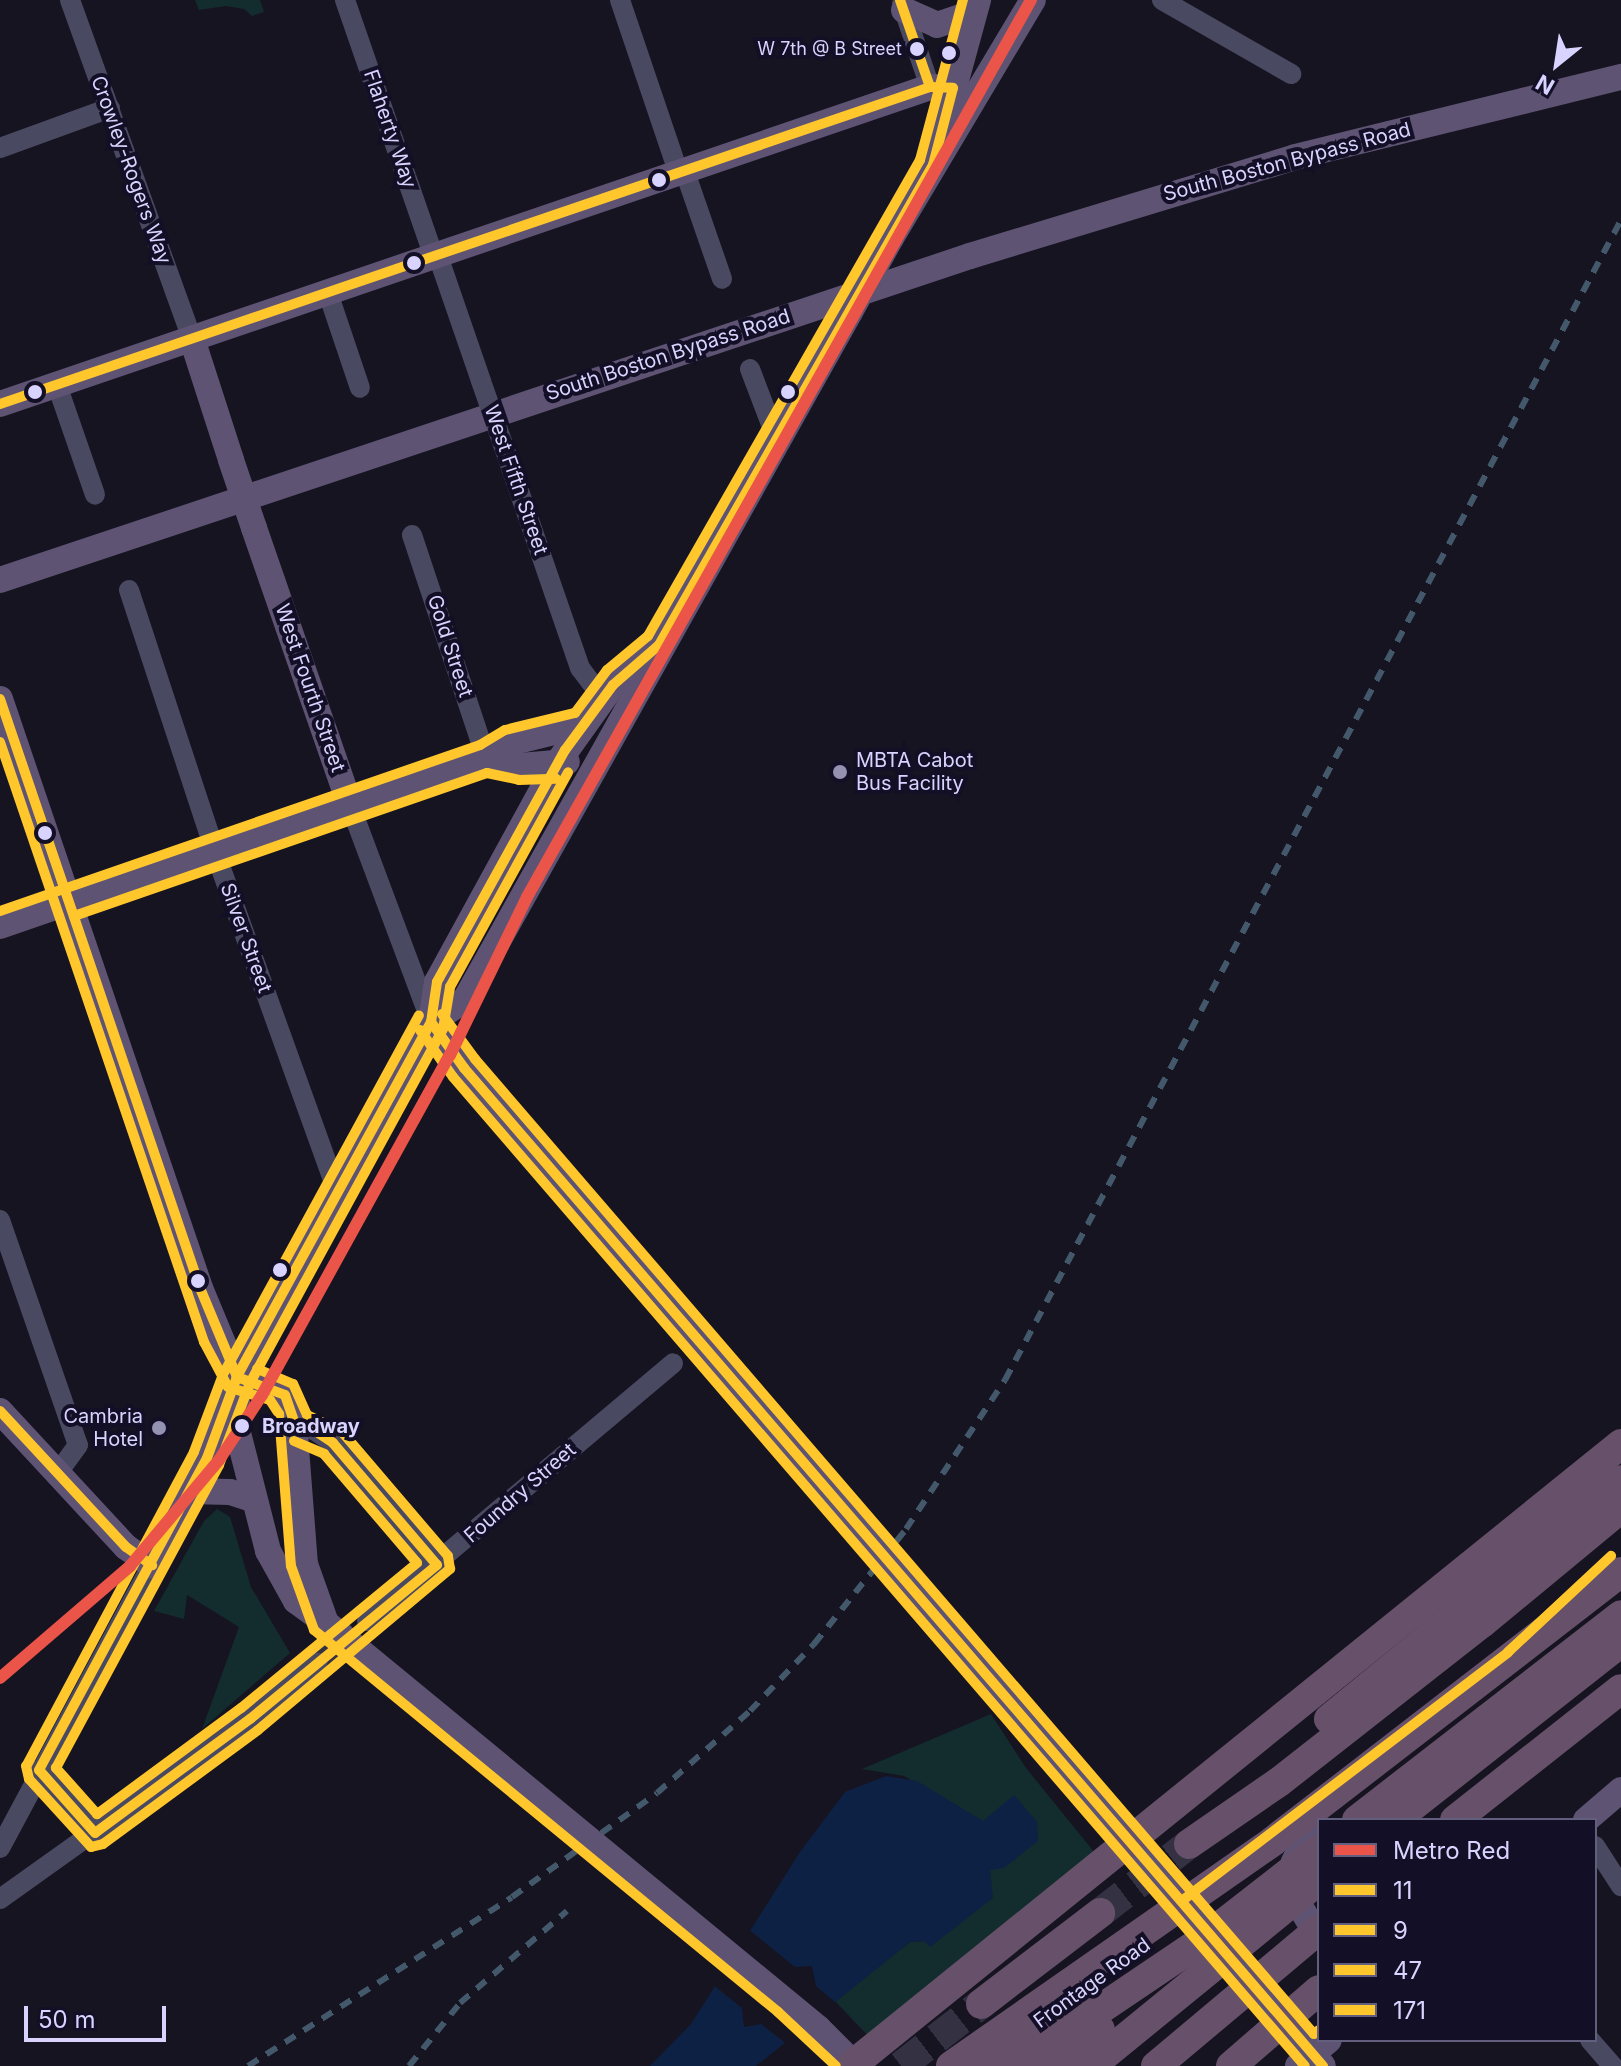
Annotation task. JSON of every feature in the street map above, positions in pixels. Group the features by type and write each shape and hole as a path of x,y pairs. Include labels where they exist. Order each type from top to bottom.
{"highway":[{"path":"853,2066 1621,1444"},
{"path":"1189,1844 1233,1810 1349,1701 1621,1480"},
{"path":"1233,1810 1279,1782 1617,1512"},
{"path":"951,2066 1188,1907 1621,1572"},
{"path":"1360,1818 1621,1615"},
{"path":"1398,1818 1621,1642"},
{"path":"1458,1818 1621,1689"},
{"path":"1491,1818 1539,1754"},
{"path":"1055,2066 1201,1941 1317,1851"},
{"path":"1091,2066 1317,1882"},
{"path":"981,2004 1100,1913"},
{"path":"1156,2066 1317,1931"},
{"path":"1016,2066 1201,1941"},
{"path":"987,2066 1079,1992"},
{"path":"1231,2066 1317,1992"}],"main road":[{"path":"972,110 1011,0"},
{"path":"431,1022 465,1000 610,743 659,645 933,165 972,110 1033,0"},
{"path":"933,165 942,88 975,4"},
{"path":"902,5 937,25 975,4"},
{"name":"South Boston Bypass Road","path":"0,580 687,347 1263,167 1621,77"},
{"path":"0,404 942,88"},
{"name":"West Fourth Street","path":"192,339 350,805"},
{"path":"0,1411 126,1547 152,1565 214,1443 237,1377 431,1022 437,982 556,765 603,698 659,645"},
{"path":"0,699 217,1336 237,1377 237,1429 268,1551 287,1589 818,2028 853,2066"},
{"path":"0,926 486,758 523,738 583,725"},
{"path":"486,758 520,766 556,765 610,743"},
{"name":"West Fourth Street","path":"431,1022 464,1068 955,1633 1316,2056"},
{"path":"237,1377 278,1388 293,1409 305,1564 326,1623"},
{"path":"189,1491 230,1492 254,1500"},
{"name":"Frontage Road","path":"971,2066 1079,1992 1188,1907 1312,1820 1517,1663 1621,1566"},
{"path":"1588,1818 1621,1790"},
{"path":"1312,1820 1294,1862 1298,1903 1317,1935"}],"street":[{"name":"Crowley-Rogers Way","path":"70,0 192,339"},
{"name":"Flaherty Way","path":"345,0 436,257"},
{"path":"620,0 722,279"},
{"path":"1162,0 1291,74"},
{"path":"902,5 942,88"},
{"path":"0,148 110,108"},
{"name":"West Fifth Street","path":"436,257 580,668 603,698"},
{"path":"328,293 360,388"},
{"path":"750,369 777,440"},
{"path":"57,385 95,495"},
{"name":"Gold Street","path":"412,535 486,758"},
{"name":"Silver Street","path":"129,590 215,852 338,1193"},
{"name":"West Fourth Street","path":"350,805 410,975 431,1022"},
{"path":"0,1220 78,1445 57,1474"},
{"name":"Foundry Street","path":"367,1621 673,1363"},
{"path":"296,1427 321,1433 333,1443 437,1565"},
{"path":"0,1848 39,1770 152,1565"},
{"path":"0,1899 250,1719 317,1663"},
{"path":"39,1770 95,1833"},
{"path":"1597,1849 1620,1885"},
{"path":"1597,1865 1620,1885"},
{"path":"1592,2042 1613,2066"}],"green space":[{"path":"195,0 260,0 264,12 252,16 244,9 226,6 199,10"},
{"path":"217,1509 230,1517 251,1587 290,1653 202,1729 239,1627 187,1595 184,1619 154,1611 204,1521"},
{"path":"991,1714 1026,1768 1095,1853 871,2039 835,2001 910,1942 924,1941 984,1822 904,1776 862,1769"}],"water":[{"path":"886,1776 917,1781 983,1821 1014,1795 1037,1822 1038,1841 1004,1868 990,1870 993,1898 930,1947 924,1941 910,1942 756,2066 650,2066 691,2024 800,1852 845,1792"}],"pier":[{"path":"747,1928 795,1967 812,1966 816,1986 837,2004 788,2045 761,2024 744,2027 742,2008 712,1984"}],"tunnel":[{"path":"317,1663 367,1621"},
{"path":"1100,1913 1189,1844"},
{"path":"901,2066 981,2004"}],"railway":[{"path":"248,2066 512,1897 657,1793 750,1711 814,1644 906,1529 1005,1380 1621,220"},
{"path":"409,2066 460,2003 567,1911"}],"metro line":[{"name":"Red","path":"0,1678 130,1566 219,1460 262,1395 450,1055 527,897 1031,0"}],"transit line":[{"name":"11","path":"900,0 930,87"},
{"name":"171","path":"0,911 480,745 505,730 575,713 607,670 648,636 920,160 963,0"},
{"name":"11","path":"0,404 930,87 953,88 933,165 659,645 613,685 565,750 437,982 431,1022 237,1377"},
{"name":"11","path":"0,699 200,1288 237,1377"},
{"name":"9","path":"0,742 204,1342 228,1387 270,1400 279,1414 291,1566 314,1630 778,2012 836,2066"},
{"name":"9","path":"294,1441 324,1454 417,1563 241,1708 97,1814 56,1768 219,1465 250,1383 443,1029 450,987 568,772"},
{"name":"9","path":"74,916 487,773 519,780 556,779"},
{"name":"47","path":"442,1014 475,1059 1314,2034 1317,2032"},
{"name":"47","path":"225,1371 419,1015"},
{"name":"11","path":"431,1022 464,1068 1323,2066"},
{"name":"9","path":"420,1030 453,1077 1305,2066"},
{"name":"47","path":"224,1372 194,1452 26,1766 29,1779 91,1847 103,1844 258,1730 450,1569 448,1556 343,1433 307,1415 293,1384 257,1369"},
{"name":"11","path":"237,1377 285,1395 296,1427 314,1430 333,1443 437,1565 250,1719 95,1833 39,1770 207,1458 237,1377"},
{"name":"11","path":"0,1411 126,1547 152,1565"},
{"name":"47","path":"1183,1900 1508,1652 1611,1556"}],"place":[{"name":"W 7th @ B Street","path":"917,49"},
{"name":"MBTA Cabot Bus Facility","path":"840,772"},
{"name":"Broadway","path":"242,1426"},
{"name":"Cambria Hotel","path":"159,1428"}]}
